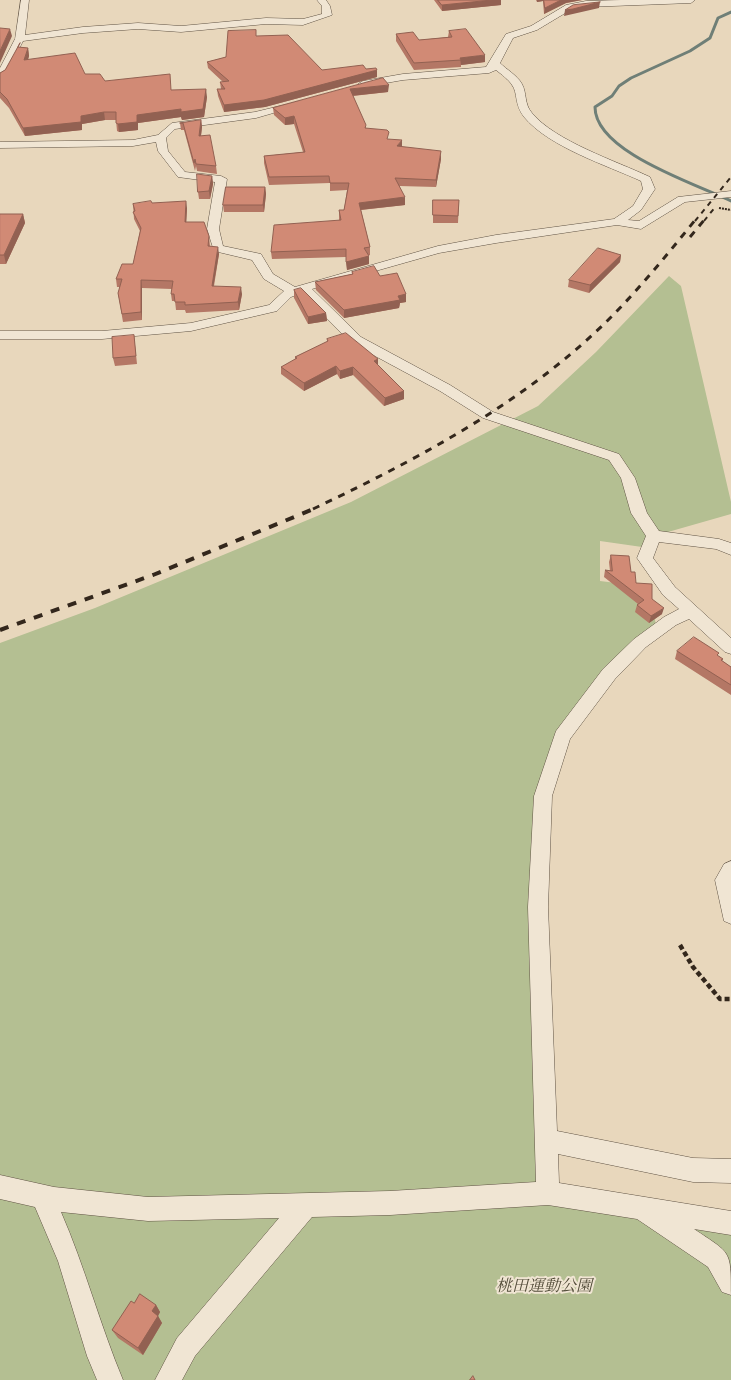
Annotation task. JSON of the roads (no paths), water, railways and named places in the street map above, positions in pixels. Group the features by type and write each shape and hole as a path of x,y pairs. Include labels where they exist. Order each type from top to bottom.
{"street":[{"path":"0,77 20,39 25,0"},
{"path":"20,39 83,30 138,26 180,29 266,21 303,22 327,15 326,6 321,0"},
{"path":"349,88 403,77 489,70 495,64 509,36 534,28 568,7 614,1 691,0"},
{"path":"495,64 518,84 522,105 537,123 569,144 646,179 649,189 637,208 617,222"},
{"path":"0,145 133,143 162,138 172,126 256,116 311,99"},
{"path":"162,138 163,151 182,175 221,179 213,229 218,248 257,257 268,276 299,290 356,340 445,388 494,418 614,457 628,478 639,513 654,536 719,544 731,550"},
{"path":"0,336 102,335 191,327 261,312 273,308 287,294 438,250 496,239 617,222 641,225 682,199 731,194"},
{"path":"654,536 645,558 669,591 731,648"},
{"path":"548,1193 538,907 543,796 562,736 609,674 640,643 670,621 690,611"},
{"path":"731,870 725,880 731,915"},
{"path":"547,1140 693,1170 731,1171"},
{"path":"0,1188 42,1197 148,1209 390,1203 548,1193 731,1223"},
{"path":"42,1197 70,1261 100,1356 110,1380"},
{"path":"168,1380 186,1347 306,1205"},
{"path":"641,1208 717,1258 731,1283"}],"waterway":[{"path":"731,12 718,18 710,38 690,51 631,78 619,86 612,96 595,107 599,123 611,138 629,152 673,176 731,201"}],"railway":[{"path":"695,221 731,177"},
{"path":"704,221 716,206"},
{"path":"313,509 390,471 466,429 537,381 571,354 628,300 696,219"},
{"path":"690,237 705,219"},
{"path":"0,630 153,575 316,508"}],"park label":[{"name":"桃田運動公園","path":"544,1286"}]}
